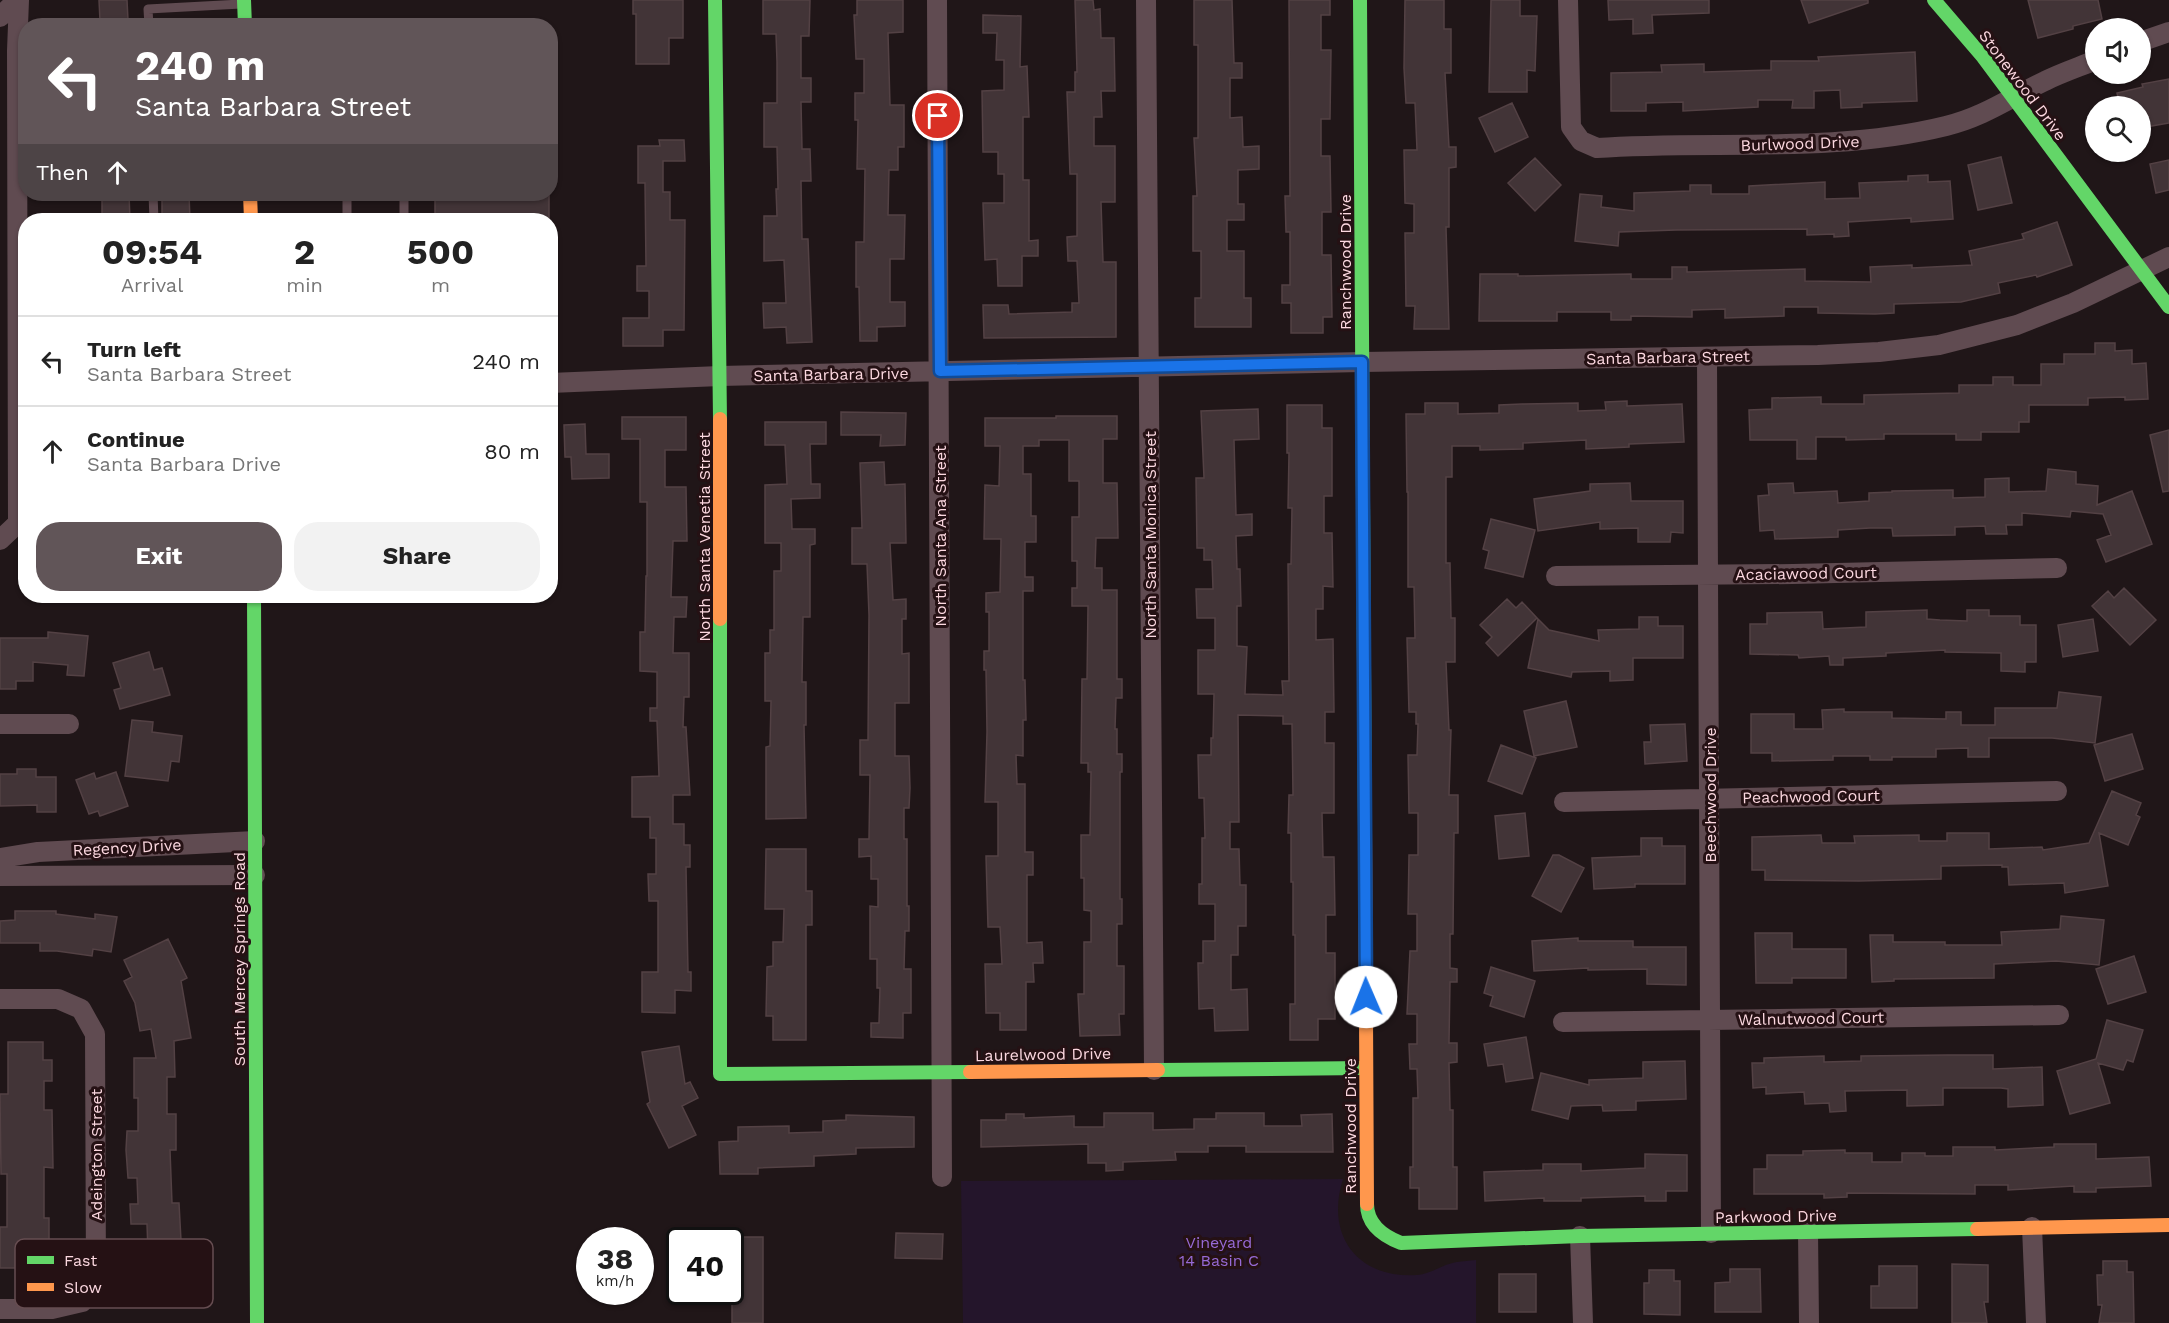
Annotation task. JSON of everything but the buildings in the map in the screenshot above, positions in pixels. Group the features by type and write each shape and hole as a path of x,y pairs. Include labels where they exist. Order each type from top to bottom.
{"street":[{"path":"0,17 18,0"},
{"path":"0,540 18,523 9,413 8,282 18,0"},
{"name":"North Santa Venetia Street","path":"716,0 720,376 720,1074"},
{"name":"North Santa Ana Street","path":"937,0 942,1177"},
{"name":"North Santa Monica Street","path":"1146,0 1154,1070"},
{"name":"Ranchwood Drive","path":"1360,0 1366,1215 1385,1237"},
{"name":"Burlwood Drive","path":"1568,0 1571,127 1581,141 1597,148 1860,142 1946,126 1970,119 2014,99 2044,81 2085,64"},
{"name":"Stonewood Drive","path":"1934,0 1983,57 2169,308"},
{"path":"244,2 245,18"},
{"path":"2151,38 2169,32"},
{"name":"Santa Barbara Street","path":"1148,367 1878,352 1939,345 2036,318 2108,287 2123,277 2142,271 2169,257"},
{"name":"Beechwood Drive","path":"1707,357 1711,1233"},
{"name":"Santa Barbara Drive","path":"558,382 1148,367"},
{"name":"Acaciawood Court","path":"1556,576 2057,568"},
{"name":"South Mercey Springs Road","path":"254,603 257,1323"},
{"path":"0,724 69,724"},
{"name":"Peachwood Court","path":"1564,802 2057,791"},
{"name":"Regency Drive","path":"0,858 38,852 255,841"},
{"name":"Regency Drive","path":"0,876 255,875"},
{"name":"Adeington Street","path":"0,999 58,999 81,1008 95,1034 96,1239"},
{"name":"Walnutwood Court","path":"1563,1022 2059,1015"},
{"name":"Laurelwood Drive","path":"720,1074 1366,1068"},
{"name":"Parkwood Drive","path":"1385,1237 1401,1243 1580,1236 2169,1225"},
{"path":"2032,1227 2036,1323"},
{"path":"1808,1231 1809,1323"},
{"path":"1580,1236 1583,1323"},
{"name":"Adeington Street","path":"0,1309 56,1308"}],"lane":[{"path":"149,18 148,9 244,2"}],"green space":[{"name":"Vineyard 14 Basin C","path":"1343,1179 1339,1199 1339,1218 1343,1235 1351,1250 1362,1261 1378,1270 1417,1275 1452,1263 1476,1260 1476,1323 963,1323 961,1181"}],"traffic: fast":[{"path":"244,0 245,18"},
{"path":"715,0 720,419"},
{"path":"1360,0 1365,829"},
{"path":"1934,0 1983,57 2169,307"},
{"path":"254,603 257,1323"},
{"path":"720,619 720,1074 970,1072"},
{"path":"1158,1070 1366,1068"},
{"path":"1367,1204 1370,1218 1377,1228 1388,1237 1401,1243 1580,1236 1977,1229"}],"traffic: slow":[{"path":"250,201 251,213"},
{"path":"720,419 720,619"},
{"path":"1365,829 1367,1204"},
{"path":"970,1072 1158,1070"},
{"path":"1977,1229 2169,1225"}],"route":[{"path":"938,116 940,371 1362,362 1366,997"}]}
